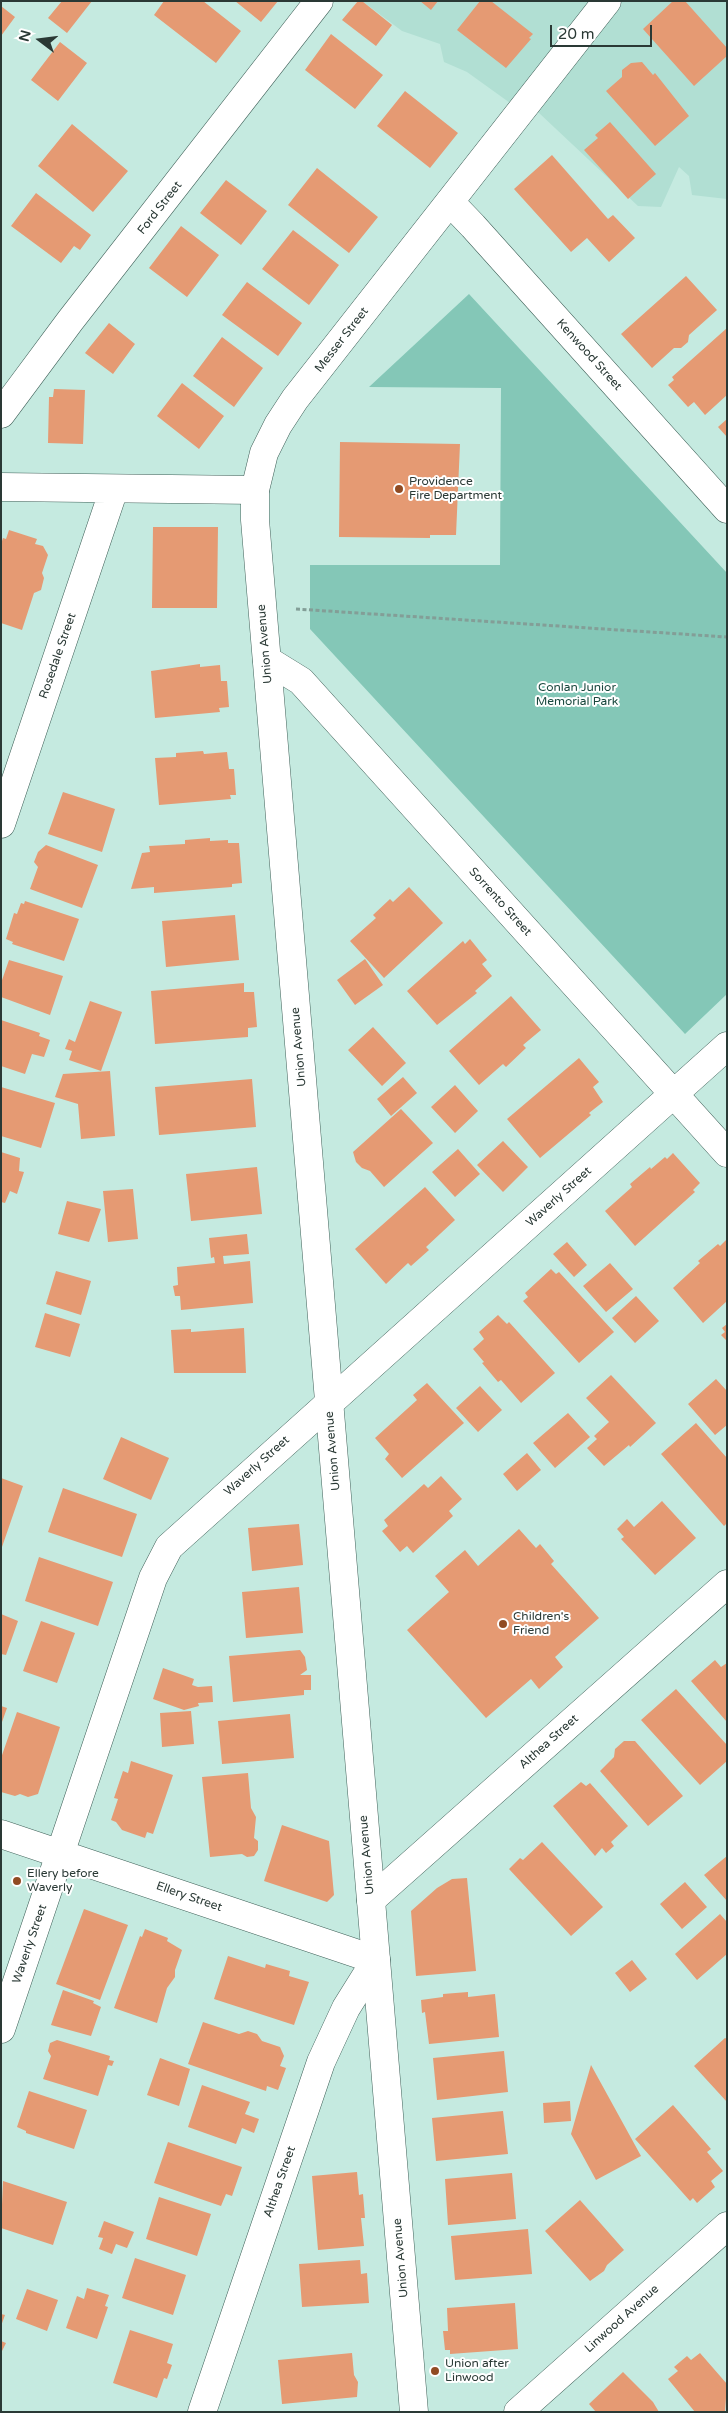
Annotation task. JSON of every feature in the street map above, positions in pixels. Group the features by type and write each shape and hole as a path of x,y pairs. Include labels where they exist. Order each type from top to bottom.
{"street":[{"name":"Ford Street","path":"1,414 70,321 319,1"},
{"name":"Messer Street","path":"255,490 264,453 287,411 608,1"},
{"name":"Kenwood Street","path":"450,202 727,509"},
{"path":"1,487 255,490"},
{"name":"Rosedale Street","path":"1,824 114,489"},
{"name":"Union Avenue","path":"255,490 255,520 414,2412"},
{"name":"Sorrento Street","path":"267,660 301,681 727,1153"},
{"name":"Waverly Street","path":"1,2029 153,1578 163,1556 176,1538 727,1046"},
{"name":"Althea Street","path":"371,1900 727,1584"},
{"name":"Ellery Street","path":"1,1834 376,1960"},
{"name":"Althea Street","path":"202,2412 321,2062 339,2021 376,1960"},
{"name":"Linwood Avenue","path":"518,2412 727,2226"}],"path":[{"path":"296,609 727,637"}],"shaded area":[{"path":"362,1 727,1 727,199 692,195 689,176 679,167 661,207 638,206 539,113 524,113 467,72 444,62 440,44 402,31"}],"green space":[{"name":"Conlan Junior Memorial Park","path":"469,294 727,573 727,994 685,1034 310,629 310,565 500,565 501,388 369,387"}],"building":[{"path":"62,1 92,1 67,33 48,18"},
{"path":"164,1 203,1 241,31 216,63 154,15"},
{"path":"235,1 278,1 261,22"},
{"path":"358,1 362,1 392,25 376,46 342,20"},
{"path":"420,1 438,1 431,10"},
{"path":"480,1 491,1 533,34 529,38 531,39 506,68 457,30"},
{"path":"673,1 685,1 727,48 727,56 694,86 643,29"},
{"path":"1,6 15,17 1,36"},
{"path":"331,34 383,75 355,109 305,70"},
{"path":"60,42 87,63 58,101 31,80"},
{"path":"642,62 653,75 655,73 689,116 655,146 606,91 622,77 622,70 631,63"},
{"path":"405,91 458,133 430,168 377,126"},
{"path":"610,122 656,174 628,199 584,150 598,138 595,135"},
{"path":"72,124 128,171 93,212 38,166"},
{"path":"552,155 608,219 613,215 635,238 609,262 587,238 571,252 514,189"},
{"path":"317,168 378,217 349,253 288,205"},
{"path":"226,180 267,211 241,245 200,213"},
{"path":"36,193 91,235 80,250 74,246 61,263 11,226"},
{"path":"181,226 219,255 187,297 149,268"},
{"path":"293,230 339,265 309,305 262,269"},
{"path":"686,276 717,310 689,335 688,342 681,348 674,348 652,368 621,334"},
{"path":"247,282 302,323 278,356 222,315"},
{"path":"109,323 135,344 113,374 85,353"},
{"path":"727,328 727,395 705,415 694,402 688,407 668,385 674,380 672,377"},
{"path":"222,337 263,368 234,407 193,376"},
{"path":"182,383 224,416 199,449 157,416"},
{"path":"54,389 85,390 83,444 48,443 49,397 53,397"},
{"path":"727,419 727,437 718,427"},
{"name":"Providence Fire Department","path":"340,442 460,444 456,535 430,535 430,538 339,537"},
{"path":"153,527 218,527 217,608 152,608"},
{"path":"9,530 37,539 35,544 43,546 48,555 42,573 44,578 41,590 34,593 22,630 1,623 1,544 3,538 6,539"},
{"path":"200,664 200,667 220,665 221,681 227,681 229,707 219,708 220,712 155,718 151,671"},
{"path":"203,751 204,754 227,752 229,769 234,769 236,795 230,795 231,799 159,805 155,758 176,757 176,753"},
{"path":"63,792 115,809 102,852 48,834"},
{"path":"210,838 210,841 228,840 228,843 239,843 242,883 232,884 232,887 154,893 154,887 131,889 142,853 150,852 149,846 185,844 185,840"},
{"path":"46,845 98,865 82,908 30,889 38,867 34,862 38,852"},
{"path":"409,887 443,923 384,978 350,941 376,918 373,915 390,899 393,902"},
{"path":"25,901 79,919 64,961 12,944 13,942 6,939 14,913 17,914 21,903 24,904"},
{"path":"235,915 239,960 166,967 162,921"},
{"path":"470,939 487,960 482,964 492,976 475,991 477,993 437,1025 407,991 463,941 465,944"},
{"path":"365,959 383,985 355,1005 337,980"},
{"path":"9,960 63,976 50,1015 1,997 1,983"},
{"path":"244,983 244,992 254,992 257,1027 248,1028 248,1037 155,1044 151,991"},
{"path":"511,996 541,1030 523,1045 526,1048 506,1067 503,1064 479,1085 449,1051"},
{"path":"90,1001 122,1012 101,1071 69,1060 72,1051 65,1049 69,1039 75,1042"},
{"path":"1,1020 40,1033 39,1036 50,1040 44,1057 32,1054 25,1074 1,1066"},
{"path":"373,1027 406,1063 382,1086 348,1050"},
{"path":"579,1058 599,1082 593,1087 603,1102 589,1113 591,1115 540,1158 507,1119"},
{"path":"110,1071 115,1136 81,1139 78,1104 55,1097 63,1074"},
{"path":"403,1077 417,1093 391,1116 377,1099"},
{"path":"252,1079 256,1127 159,1135 155,1087"},
{"path":"455,1085 478,1111 455,1133 431,1107"},
{"path":"1,1087 55,1103 41,1148 1,1136"},
{"path":"401,1109 433,1143 384,1187 370,1171 362,1168 356,1162 353,1152"},
{"path":"503,1141 528,1167 503,1192 477,1165"},
{"path":"458,1149 480,1174 455,1197 432,1172"},
{"path":"1,1152 20,1158 19,1171 24,1172 17,1194 10,1191 5,1203 1,1202"},
{"path":"673,1153 700,1183 693,1190 695,1192 635,1246 605,1211 632,1187 630,1184 650,1167 651,1169"},
{"path":"257,1167 262,1214 191,1221 186,1174"},
{"path":"425,1187 455,1220 426,1247 429,1250 411,1266 408,1263 386,1284 355,1249"},
{"path":"133,1189 138,1239 108,1242 103,1191"},
{"path":"67,1201 101,1209 89,1242 58,1234"},
{"path":"247,1234 249,1254 223,1256 224,1264 250,1261 253,1303 181,1310 180,1296 175,1296 173,1286 178,1285 177,1267 215,1263 214,1257 211,1258 209,1238"},
{"path":"727,1239 727,1301 703,1323 673,1288 700,1263 698,1261"},
{"path":"567,1242 587,1265 574,1277 553,1254"},
{"path":"610,1263 633,1289 606,1312 583,1286"},
{"path":"551,1269 556,1274 559,1272 614,1332 579,1363 523,1301 528,1297 525,1293"},
{"path":"56,1271 91,1281 81,1315 46,1304"},
{"path":"636,1296 659,1321 635,1343 612,1318"},
{"path":"45,1313 80,1324 70,1357 35,1347"},
{"path":"498,1315 507,1324 509,1322 555,1373 521,1403 501,1380 498,1382 473,1349 484,1339 479,1332"},
{"path":"727,1324 727,1341 721,1335 725,1332 722,1328"},
{"path":"244,1328 246,1373 174,1373 171,1330 191,1329 191,1332"},
{"path":"611,1375 656,1423 630,1447 629,1445 604,1466 587,1448 597,1439 594,1436 609,1422 586,1398"},
{"path":"716,1379 727,1391 727,1425 715,1435 688,1404"},
{"path":"427,1383 464,1423 402,1478 385,1459 389,1454 375,1438 417,1400 413,1395"},
{"path":"480,1386 502,1410 478,1432 456,1408"},
{"path":"568,1413 590,1437 555,1468 533,1443"},
{"path":"696,1423 727,1458 727,1523 724,1526 661,1454"},
{"path":"121,1437 169,1458 151,1500 103,1479"},
{"path":"527,1453 541,1470 517,1491 503,1474"},
{"path":"441,1476 462,1499 449,1511 453,1516 413,1553 407,1546 400,1552 382,1531 388,1526 384,1520 424,1484 428,1488"},
{"path":"1,1478 23,1486 2,1547 1,1547"},
{"path":"63,1488 137,1514 122,1557 48,1532"},
{"path":"662,1501 696,1538 655,1575 621,1539 624,1537 617,1529 627,1519 634,1527"},
{"path":"299,1524 303,1565 252,1571 248,1528"},
{"name":"Children's Friend","path":"519,1529 536,1548 540,1544 554,1561 551,1564 599,1618 555,1657 563,1667 539,1689 531,1679 486,1718 407,1630 449,1592 435,1576 465,1550 478,1566"},
{"path":"39,1557 113,1582 98,1626 25,1601"},
{"path":"299,1587 303,1633 246,1638 242,1592"},
{"path":"1,1614 18,1621 6,1655 1,1654"},
{"path":"41,1621 75,1633 57,1683 23,1671"},
{"path":"300,1650 305,1657 307,1670 300,1675 311,1675 311,1690 304,1690 304,1695 233,1702 229,1656"},
{"path":"715,1660 721,1667 727,1663 727,1722 691,1681"},
{"path":"163,1668 194,1679 192,1685 198,1687 212,1686 213,1702 198,1703 199,1706 184,1710 153,1699"},
{"path":"676,1689 727,1745 727,1761 700,1785 641,1720"},
{"path":"1,1706 7,1708 2,1722 1,1722"},
{"path":"191,1711 194,1744 162,1747 160,1713"},
{"path":"17,1712 60,1727 38,1794 28,1797 1,1792 1,1758"},
{"path":"290,1714 294,1758 222,1764 218,1721"},
{"path":"624,1741 635,1741 683,1796 648,1826 600,1771 614,1757 615,1749"},
{"path":"131,1761 173,1775 153,1834 147,1832 145,1838 122,1830 116,1822 111,1820 118,1799 114,1798 123,1771 128,1773"},
{"path":"248,1773 251,1808 256,1817 254,1838 258,1841 258,1850 254,1856 247,1857 242,1854 210,1857 202,1777"},
{"path":"581,1782 586,1786 590,1783 628,1826 611,1842 614,1846 606,1853 602,1848 595,1856 553,1806"},
{"path":"282,1825 329,1841 334,1895 327,1902 264,1881"},
{"path":"542,1842 603,1907 571,1936 509,1869 520,1858 523,1860"},
{"path":"727,1856 727,1901 704,1875"},
{"path":"467,1878 476,1971 416,1976 411,1911 437,1888 452,1879"},
{"path":"685,1882 707,1907 682,1929 660,1904"},
{"path":"84,1909 128,1925 100,2000 56,1984"},
{"path":"720,1914 727,1922 727,1954 697,1980 675,1954"},
{"path":"145,1929 168,1938 167,1941 182,1950 175,1970 175,1977 167,1988 157,2023 114,2008 140,1936 142,1937"},
{"path":"228,1956 265,1968 266,1964 290,1971 289,1976 309,1982 294,2025 214,1999"},
{"path":"632,1960 647,1979 630,1992 615,1973"},
{"path":"63,1990 94,2001 93,2003 101,2007 91,2036 51,2025"},
{"path":"468,1992 468,1997 495,1994 499,2037 429,2044 425,2012 422,2013 421,2000 443,1997 443,1994"},
{"path":"203,2022 239,2034 248,2031 257,2034 262,2041 280,2047 284,2056 280,2066 286,2068 278,2090 267,2086 266,2091 188,2064"},
{"path":"725,2038 727,2039 727,2102 694,2066"},
{"path":"57,2040 110,2056 109,2060 114,2061 112,2066 108,2065 98,2096 43,2079 51,2056 48,2051 50,2043"},
{"path":"504,2051 508,2092 437,2100 433,2058"},
{"path":"160,2058 190,2069 179,2106 147,2095"},
{"path":"591,2065 641,2156 596,2180 571,2134"},
{"path":"202,2085 250,2102 245,2114 259,2119 254,2133 242,2128 236,2144 188,2127"},
{"path":"29,2091 87,2110 74,2149 26,2133 26,2131 17,2127"},
{"path":"570,2101 571,2121 544,2123 543,2103"},
{"path":"673,2105 711,2149 707,2152 723,2171 711,2181 715,2187 697,2203 693,2198 690,2201 635,2139"},
{"path":"503,2111 508,2154 436,2161 432,2118"},
{"path":"168,2142 242,2167 232,2196 226,2194 221,2206 154,2183"},
{"path":"357,2172 359,2195 363,2194 365,2218 361,2218 364,2246 318,2250 312,2176"},
{"path":"512,2173 516,2219 448,2225 445,2179"},
{"path":"3,2181 67,2202 53,2245 1,2228"},
{"path":"159,2197 211,2214 197,2256 146,2239"},
{"path":"580,2200 624,2250 607,2265 604,2271 590,2281 545,2231"},
{"path":"104,2221 134,2232 127,2248 116,2244 112,2254 99,2249 103,2238 98,2237"},
{"path":"528,2229 532,2274 455,2280 451,2236"},
{"path":"135,2258 186,2275 173,2315 122,2298"},
{"path":"360,2260 361,2274 367,2273 369,2303 302,2307 299,2264"},
{"path":"87,2288 109,2295 105,2306 108,2307 97,2339 66,2328 77,2296 84,2299"},
{"path":"27,2289 58,2300 47,2331 16,2319"},
{"path":"515,2303 518,2349 450,2354 450,2350 445,2350 443,2331 448,2331 447,2308"},
{"path":"1,2314 5,2315 1,2326"},
{"path":"130,2330 173,2344 167,2363 172,2365 167,2379 164,2378 157,2398 113,2383"},
{"path":"1,2341 6,2343 1,2353"},
{"path":"352,2353 354,2375 358,2382 357,2397 282,2404 278,2360"},
{"path":"700,2353 727,2384 725,2412 695,2412 668,2379 678,2371 674,2367 687,2356 691,2360"},
{"path":"623,2372 653,2402 659,2412 596,2412 589,2404"}],"place":[{"name":"Providence Fire Department","path":"399,489"},
{"name":"Children's Friend","path":"503,1624"},
{"name":"Ellery before Waverly","path":"17,1881"},
{"name":"Union after Linwood","path":"435,2371"}]}
